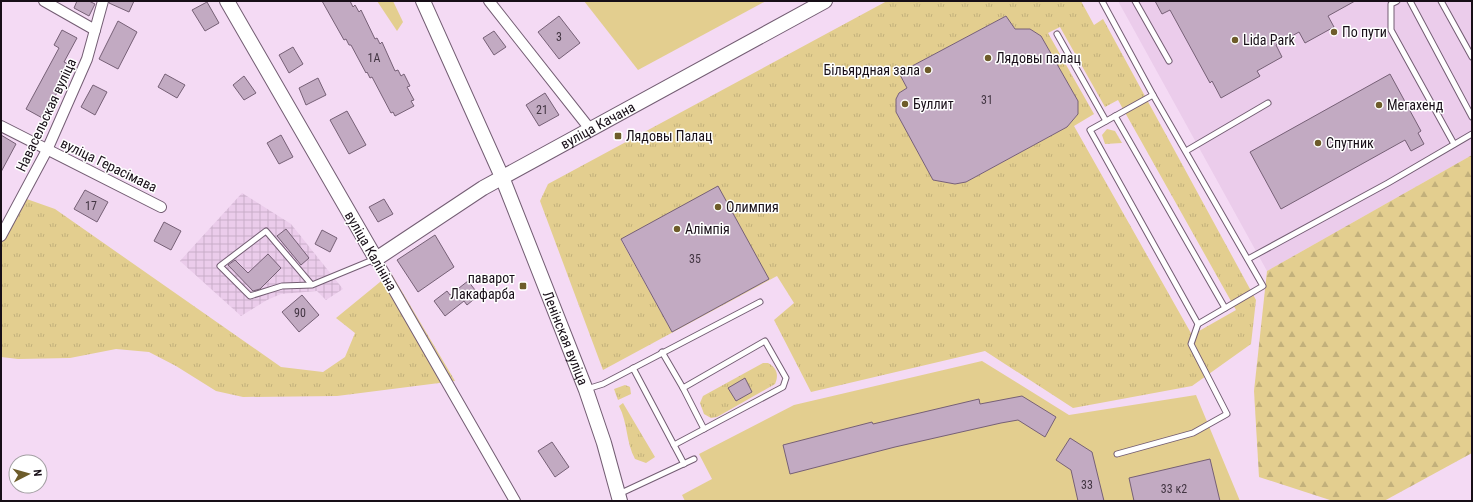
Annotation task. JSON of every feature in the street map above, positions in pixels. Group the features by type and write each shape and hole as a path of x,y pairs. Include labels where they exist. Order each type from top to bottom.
{"main road":[{"name":"вуліца Калініна","path":"227,1 376,259"},
{"name":"Ленінская вуліца","path":"423,1 502,178 586,390 604,443 619,498"},
{"name":"вуліца Качана","path":"376,259 502,178 825,1"}],"street":[{"path":"44,1 96,30"},
{"name":"Навасельская вуліца","path":"1,236 47,150 87,59 103,1"},
{"path":"489,1 590,129"},
{"name":"вуліца Герасімава","path":"1,126 161,207"},
{"name":"вуліца Калініна","path":"376,259 515,501"}],"lane":[{"path":"1102,1 1153,95 1263,286 1198,324 1191,344 1227,414 1193,433 1117,454"},
{"path":"1135,1 1169,61"},
{"path":"1397,1 1392,4 1391,30 1454,144"},
{"path":"1410,1 1472,117"},
{"path":"1442,1 1472,57"},
{"path":"1057,34 1106,121"},
{"path":"1153,95 1090,130 1198,324"},
{"path":"1186,151 1268,103"},
{"path":"1115,116 1225,308"},
{"path":"1248,259 1388,184 1472,134"},
{"path":"312,285 266,231 220,266 250,296 282,286 312,285 376,259"},
{"path":"586,390 603,384 760,302"},
{"path":"674,445 783,387 786,378 765,341 683,388"},
{"path":"662,352 704,429"},
{"path":"633,368 684,464"},
{"path":"619,498 694,459"}],"shaded area":[{"path":"1118,1 1472,1 1472,155 1267,271"},
{"path":"242,193 291,224 343,289 326,300 317,291 281,294 267,300 241,316 180,261"}],"green space":[{"path":"377,1 393,1 403,22 397,31"},
{"path":"584,1 766,1 638,70"},
{"path":"887,1 1081,1 1094,25 1103,19 1256,300 1251,344 1192,386 1073,408 985,351 811,392 774,320 794,303 777,276 603,370 540,201 548,184","holes":["1006,16 1015,29 1030,29 1041,36 1078,101 1078,114 1067,127 966,182 955,184 933,180 896,112 896,99 899,93 907,88 899,73","1060,27 1105,107 1118,100 1236,310 1192,335 1074,126 1094,114 1048,33","621,240 769,279 672,332"]},
{"path":"1107,129 1115,131 1122,143 1105,144 1102,135"},
{"path":"1472,155 1472,453 1384,501 1333,501 1259,477 1254,391 1267,271"},
{"path":"21,197 55,209 281,367 323,372 345,357 355,333 336,318 391,273 455,381 337,396 243,397 216,391 176,366 149,352 116,349 70,358 18,359 1,357 1,226"},
{"path":"982,361 1069,415 1196,395 1240,501 685,501 682,495 712,479 699,454 794,405"},
{"path":"763,363 768,363 775,369 777,378 775,384 717,417 711,418 704,414 700,403 703,396"},
{"path":"625,385 630,387 631,394 618,400 614,389"},
{"path":"623,403 655,457 646,463 635,459 632,453 624,419 619,406"}],"building":[{"path":"77,1 89,1 95,4 89,16 74,8"},
{"path":"109,1 134,1 129,12 109,3"},
{"path":"322,1 350,1 353,7 355,5 359,12 361,10 375,39 377,38 380,44 382,42 395,71 398,70 401,76 404,74 410,86 407,87 414,100 411,101 414,106 395,116 393,112 391,113 372,77 370,78 367,72 366,73 351,45 349,45 346,39 344,40"},
{"name":"Lida Park","path":"1155,1 1355,1 1328,16 1334,27 1305,43 1299,32 1276,45 1282,57 1257,71 1260,76 1221,98 1212,81 1210,83 1170,10 1162,14"},
{"path":"207,2 219,23 205,31 192,10"},
{"path":"559,16 580,43 559,59 538,32"},
{"path":"1006,16 1015,29 1030,29 1041,36 1078,101 1078,114 1067,127 966,182 955,184 933,180 896,112 896,99 899,93 907,88 899,73"},
{"path":"118,21 137,32 118,69 99,59"},
{"path":"62,30 77,38 64,62 72,66 54,98 57,100 46,120 26,109 59,48 54,45"},
{"path":"494,31 506,47 494,55 483,38"},
{"path":"293,47 303,64 289,73 279,55"},
{"path":"165,74 185,85 177,98 158,87"},
{"path":"1390,74 1421,131 1418,133 1424,144 1411,151 1405,140 1281,209 1250,152"},
{"path":"244,76 256,93 244,100 233,85"},
{"path":"318,78 326,95 306,105 299,88"},
{"path":"93,85 107,92 95,115 81,107"},
{"path":"545,93 559,115 539,126 526,105"},
{"path":"347,111 366,145 349,154 330,120"},
{"path":"1,135 16,144 1,172"},
{"path":"281,135 293,157 279,164 267,143"},
{"path":"718,186 769,279 672,332 621,239"},
{"path":"85,190 108,202 97,222 74,209"},
{"path":"384,199 393,214 378,222 369,207"},
{"path":"164,222 181,231 171,250 154,241"},
{"path":"286,229 309,258 301,265 277,236"},
{"path":"322,230 337,238 330,252 315,244"},
{"path":"435,235 454,267 418,292 397,260"},
{"path":"268,254 281,268 260,289 253,291 228,265 235,260 248,273"},
{"path":"468,281 479,295 467,305 464,301 445,316 434,301 447,291 450,295"},
{"path":"302,295 319,315 299,332 282,312"},
{"path":"745,378 752,392 736,401 728,388"},
{"path":"1022,396 1056,417 1045,437 1018,420 895,447 790,474 783,445 872,422 873,424 979,399 980,404"},
{"path":"1070,438 1092,452 1104,501 1078,501 1071,470 1056,460"},
{"path":"552,442 569,467 555,477 538,451"},
{"path":"1210,459 1220,501 1134,501 1129,478"}],"place":[{"name":"По пути","path":"1334,32"},
{"name":"Lida Park","path":"1235,40"},
{"name":"Лядовы палац","path":"988,58"},
{"name":"Більярдная зала","path":"928,70"},
{"name":"Буллит","path":"905,104"},
{"name":"Мегахенд","path":"1379,105"},
{"name":"Лядовы Палац","path":"618,136"},
{"name":"Спутник","path":"1318,143"},
{"name":"Олимпия","path":"718,207"},
{"name":"Алімпія","path":"677,229"},
{"name":"паварот Лакафарба","path":"523,286"}]}
